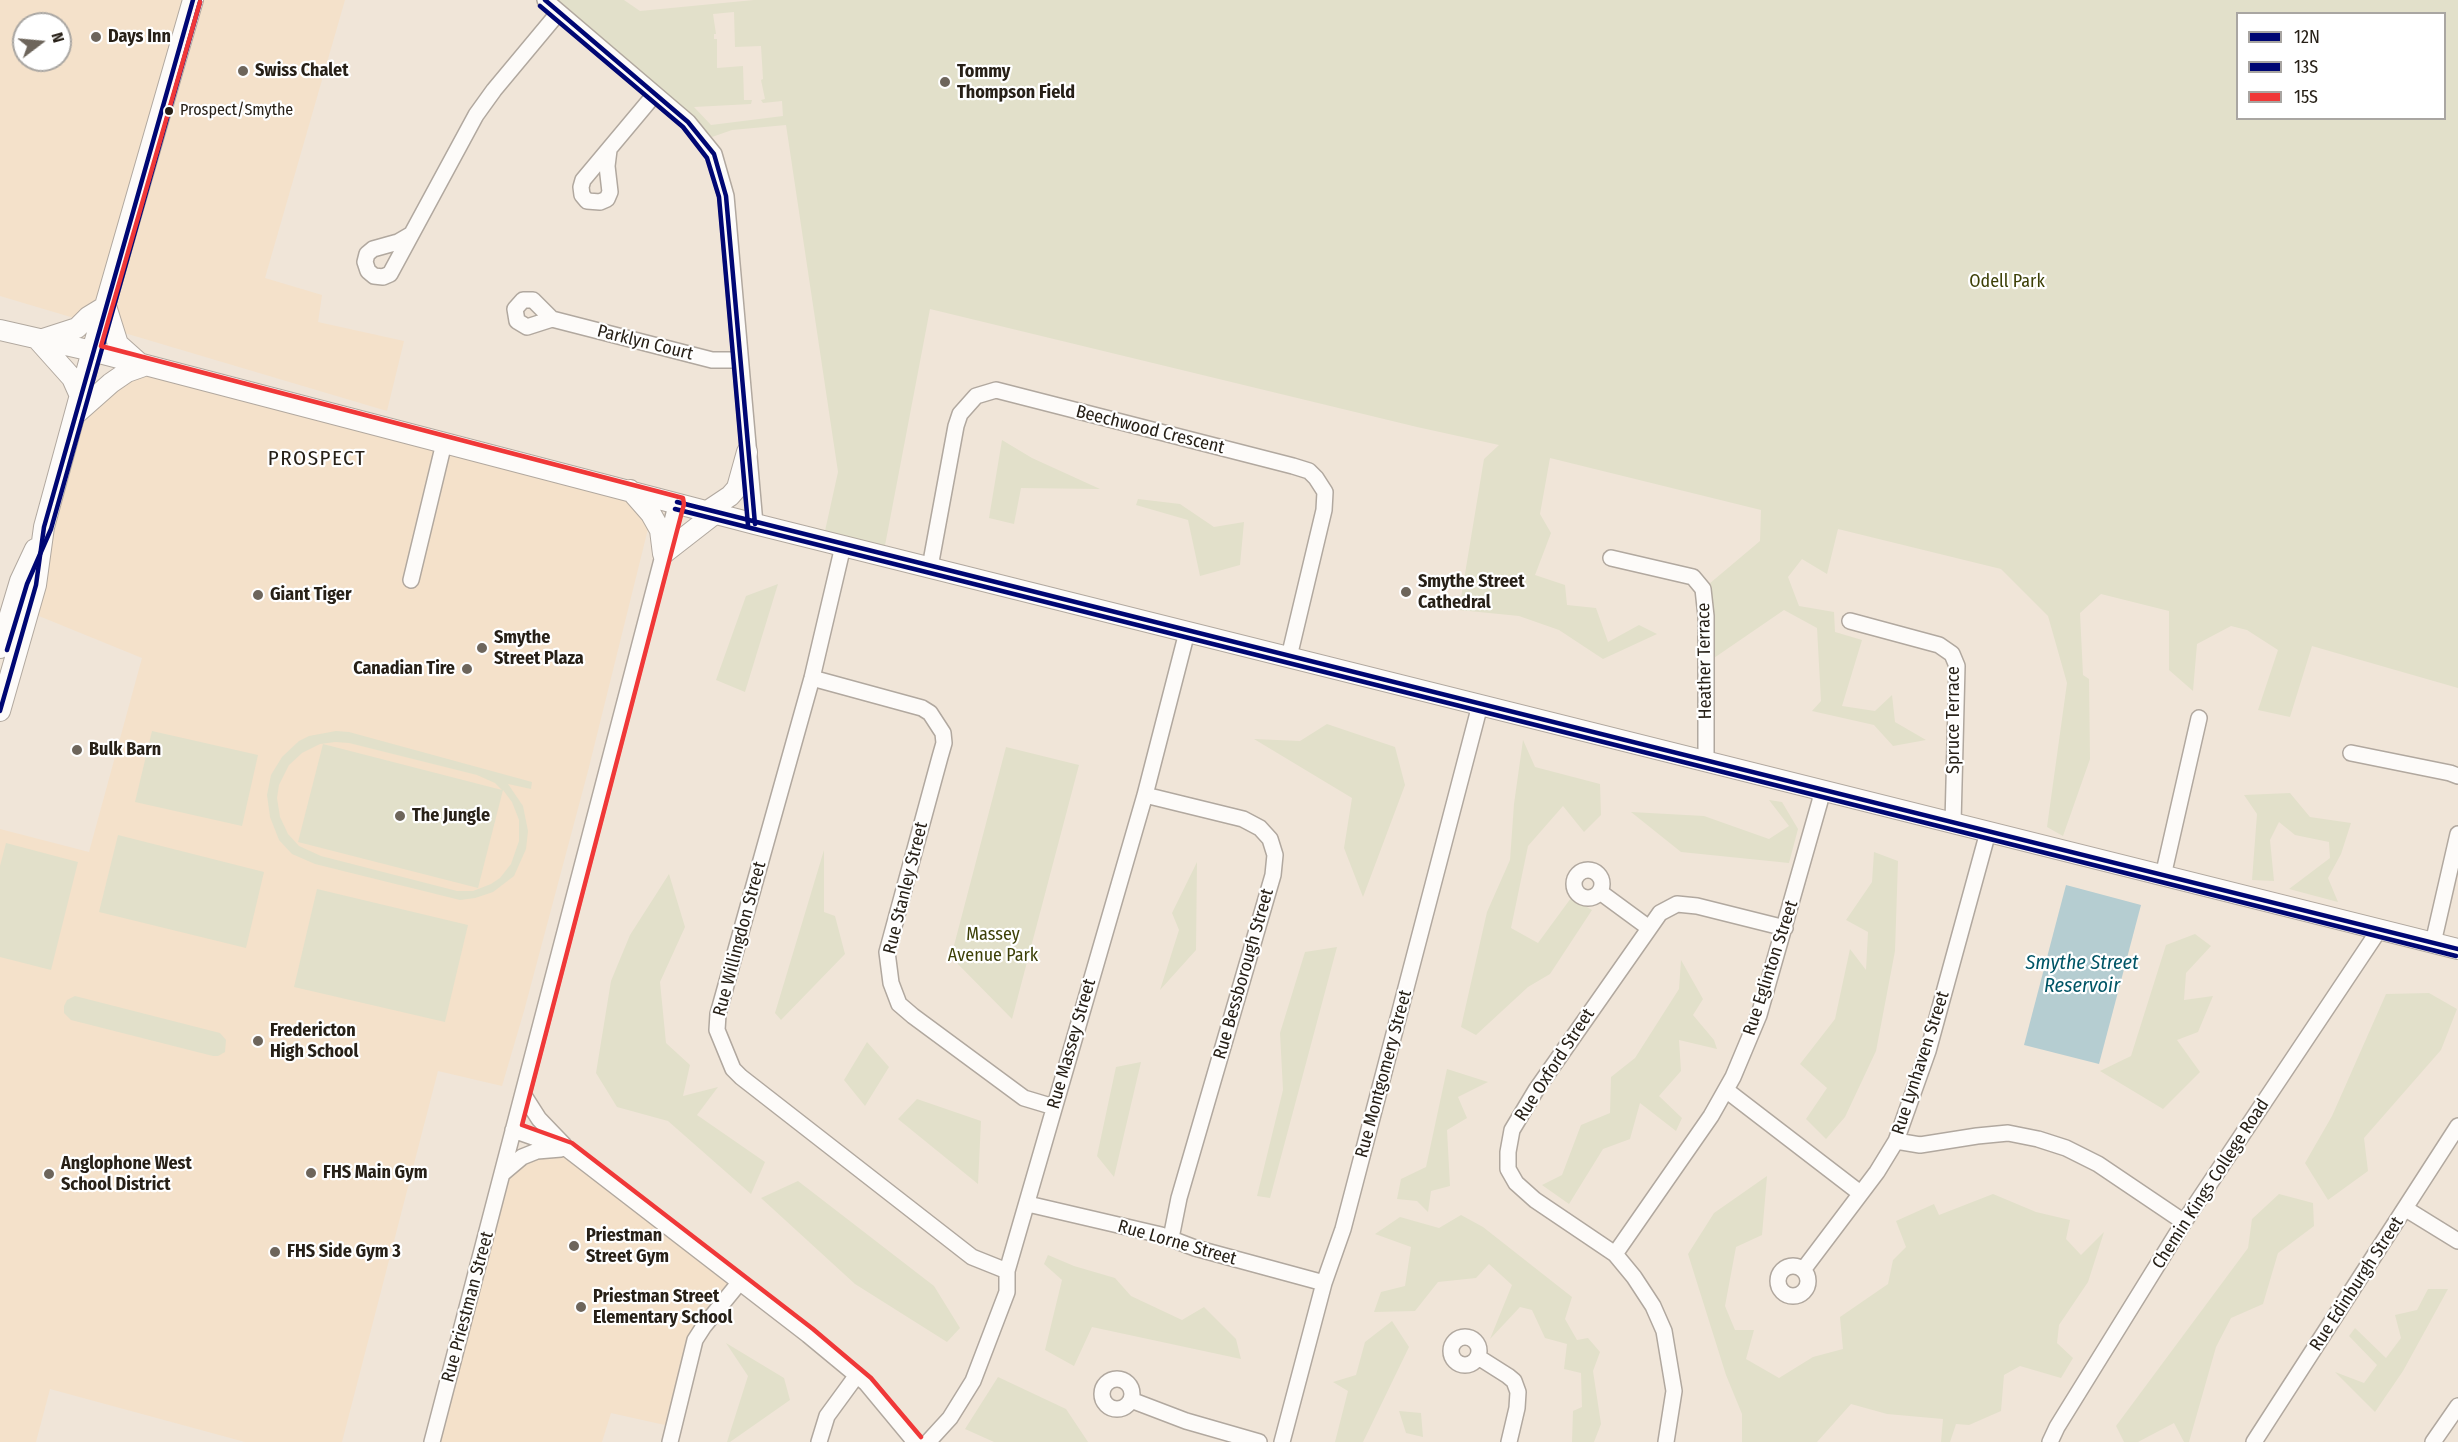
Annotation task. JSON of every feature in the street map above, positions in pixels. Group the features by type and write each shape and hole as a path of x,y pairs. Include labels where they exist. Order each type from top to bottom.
{"main road":[{"path":"0,711 36,585 44,527 193,0"},
{"path":"38,340 67,333 106,306"},
{"path":"106,306 118,344 144,366"},
{"path":"0,330 92,351 713,511 755,524 2458,949"},
{"path":"38,340 72,378 78,405"},
{"path":"78,405 127,372 144,366"},
{"path":"663,554 730,496 736,488 747,452"},
{"path":"630,490 651,514 660,530 663,554"},
{"path":"0,648 20,581 44,527"}],"street":[{"path":"545,0 701,135 714,154 726,196 755,524"},
{"path":"410,235 476,115 559,12"},
{"path":"609,150 655,94"},
{"name":"Parklyn Court","path":"552,320 712,360 739,360"},
{"name":"Beechwood Crescent","path":"930,567 960,414 976,396 996,390 1309,471 1325,492 1323,510 1289,657"},
{"path":"411,580 444,442"},
{"name":"Rue Priestman Street","path":"432,1442 676,502"},
{"name":"Rue Willingdon Street","path":"843,546 812,678 718,1014 717,1030 733,1070 741,1077 972,1257 1007,1271"},
{"name":"Heather Terrace","path":"1611,558 1693,577 1703,589 1706,616 1706,761"},
{"name":"Spruce Terrace","path":"1850,621 1939,645 1952,654 1957,666 1953,823"},
{"name":"Rue Massey Street","path":"928,1442 950,1418 973,1381 1007,1292 1007,1271 1145,795 1187,632"},
{"name":"Rue Stanley Street","path":"812,678 922,708 930,713 943,733 944,743 887,952 891,983 899,1004 913,1016 1024,1098 1054,1107"},
{"name":"Rue Montgomery Street","path":"1282,1442 1324,1283 1344,1229 1480,705"},
{"path":"2163,876 2199,718"},
{"path":"2351,753 2458,776"},
{"name":"Rue Eglinton Street","path":"1615,1254 1711,1116 1726,1090 1759,1015 1820,801 1821,790"},
{"name":"Rue Bessborough Street","path":"1145,795 1243,819 1260,828 1270,839 1275,855 1273,875 1182,1187 1171,1238"},
{"name":"Rue Lynhaven Street","path":"1803,1270 1877,1172 1896,1141 1928,1051 1988,832"},
{"path":"2433,943 2458,834"},
{"path":"1600,892 1648,928"},
{"name":"Rue Oxford Street","path":"1666,1442 1674,1391 1664,1331 1653,1306 1615,1254 1535,1200 1516,1183 1508,1169 1512,1130 1536,1090 1660,913 1677,904 1697,906 1785,928"},
{"name":"Chemin Kings College Road","path":"2050,1442 2057,1427 2184,1222 2379,930"},
{"path":"1726,1090 1860,1193"},
{"path":"523,1094 539,1119 567,1149 857,1375 882,1401 915,1442"},
{"name":"Rue Edinburgh Street","path":"2254,1442 2458,1126"},
{"path":"513,1130 567,1149"},
{"path":"1896,1141 1920,1145 2008,1133 2038,1139 2066,1148 2098,1164 2184,1222"},
{"path":"503,1173 522,1157 537,1151 567,1149"},
{"name":"Rue Lorne Street","path":"1028,1204 1171,1238 1232,1259 1324,1283"},
{"path":"2406,1209 2458,1240"},
{"path":"670,1442 695,1340 739,1283"},
{"path":"1478,1357 1514,1381 1518,1392 1517,1408 1509,1442"},
{"path":"819,1442 827,1416 857,1375"},
{"path":"1131,1400 1196,1424 1259,1442"},
{"path":"2433,1442 2458,1406"}],"shaded area":[{"path":"0,0 345,0 265,278 322,295 318,322 404,341 387,411 0,296"},
{"name":"Fredericton High School","path":"146,369 329,402 444,443 630,490 648,529 588,771 502,1086 438,1071 342,1442 245,1442 50,1389 36,1442 0,1442 0,829 89,852 142,658 29,612 79,409"},
{"path":"567,1149 739,1283 704,1326 674,1427 611,1413 602,1442 432,1442 503,1173 522,1157"}],"green space":[{"name":"Odell Park","path":"556,0 624,0 640,11 754,0 2458,0 2458,688 2312,646 2290,717 2258,710 2278,650 2247,630 2231,626 2197,644 2193,691 2169,670 2169,611 2101,594 2080,613 2083,675 2089,679 2090,759 2063,836 2047,827 2067,683 2048,616 2001,569 1838,529 1827,574 1802,559 1788,577 1799,606 1834,612 1835,632 1862,640 1842,706 1875,711 1892,695 1895,722 1926,740 1893,746 1874,725 1812,711 1821,701 1817,628 1784,610 1711,660 1709,584 1760,541 1761,510 1550,458 1540,514 1551,533 1535,575 1565,585 1567,605 1596,608 1608,642 1639,625 1657,634 1603,659 1559,630 1519,616 1459,610 1484,459 1499,445 930,309 883,556 823,540 838,472 786,125 732,130 712,137 693,116","holes":["734,12 735,47 761,46 763,79 761,80 765,99 761,100 763,103 782,101 783,116 711,125 694,107 751,104 752,100 744,100 743,66 717,68 717,39 714,39 714,34 716,34 713,14"]},
{"path":"1002,440 1032,458 1100,489 1021,488 1014,524 989,518"},
{"path":"1138,499 1180,504 1214,527 1244,522 1240,565 1200,576 1188,520 1136,505"},
{"path":"778,584 745,692 716,680 746,596"},
{"path":"1327,724 1395,747 1405,785 1363,897 1344,848 1352,798 1254,739 1300,741"},
{"path":"152,731 258,755 242,826 135,802"},
{"name":"The Jungle","path":"336,731 349,732 532,782 531,789 508,784 523,806 528,831 526,849 514,876 493,892 460,900 315,864 292,854 279,840 270,817 267,795 271,775 282,757 299,741 309,736","holes":["349,743 477,775 495,783 502,790 323,744 298,842 478,888 503,790 512,802 519,820 519,841 511,864 500,878 473,891 457,891 321,856 299,846 288,834 280,817 277,798 279,785 289,765 302,753 320,744"]},
{"path":"1523,740 1535,767 1600,784 1601,815 1584,832 1563,806 1528,846 1511,928 1538,943 1571,898 1592,910 1550,974 1528,987 1476,1035 1461,1027 1487,912 1510,860 1514,804"},
{"name":"Massey Avenue Park","path":"1006,747 1079,765 1012,1019 951,957"},
{"path":"2290,793 2310,817 2351,823 2341,854 2328,878 2338,902 2289,889 2330,858 2329,842 2295,835 2279,822 2270,840 2274,881 2252,880 2257,814 2244,795"},
{"path":"1769,800 1782,802 1798,829 1789,863 1681,852 1631,812 1704,816 1769,839 1789,826"},
{"path":"118,835 264,872 246,948 99,912"},
{"path":"6,843 78,862 51,970 0,957 0,866"},
{"path":"824,850 824,912 835,916 845,954 781,1020 775,1013"},
{"path":"1874,852 1898,861 1895,951 1876,1051 1845,1117 1826,1139 1806,1119 1827,1088 1800,1064 1835,1019 1850,949 1866,970 1868,932 1846,920 1872,882"},
{"path":"1197,862 1196,950 1160,990 1179,930 1172,913"},
{"path":"669,874 685,927 660,982 666,1043 690,1065 683,1096 718,1087 697,1115 765,1162 751,1194 668,1121 617,1107 596,1073 611,981 630,935"},
{"path":"317,889 468,925 445,1022 294,987"},
{"path":"2195,934 2211,946 2186,973 2184,1000 2213,996 2198,1032 2177,1040 2200,1072 2163,1109 2100,1071 2131,1056 2166,945"},
{"path":"1337,947 1270,1198 1257,1196 1283,1090 1280,1033 1305,952"},
{"path":"1681,960 1703,999 1693,1015 1714,1040 1717,1049 1679,1040 1681,1071 1659,1096 1682,1118 1676,1131 1640,1103 1630,1139 1603,1149 1569,1204 1542,1185 1562,1175 1581,1125 1610,1113 1611,1077 1635,1058 1679,989"},
{"path":"2429,993 2457,1009 2441,1050 2364,1138 2368,1171 2328,1200 2305,1163 2332,1116 2386,994"},
{"path":"75,996 220,1033 226,1040 225,1052 213,1056 71,1020 64,1013 64,1006 67,1000"},
{"path":"867,1042 889,1067 865,1106 844,1080"},
{"path":"1141,1062 1114,1177 1097,1156 1116,1067"},
{"path":"1447,1069 1488,1082 1458,1097 1467,1118 1447,1130 1450,1186 1431,1191 1428,1212 1417,1201 1397,1199 1401,1179 1426,1167"},
{"path":"917,1099 981,1121 978,1184 898,1119"},
{"path":"1767,1176 1762,1235 1736,1247 1725,1306 1735,1330 1754,1330 1746,1359 1779,1378 1813,1357 1843,1349 1840,1317 1888,1284 1893,1260 1906,1247 1896,1221 1934,1204 1939,1215 1993,1194 2036,1212 2070,1220 2066,1239 2081,1255 2104,1232 2088,1282 2059,1325 2057,1343 2073,1358 2061,1378 2020,1366 2004,1375 2001,1411 1969,1425 1956,1424 1950,1442 1941,1442 1943,1419 1887,1414 1851,1404 1817,1442 1742,1442 1742,1414 1726,1375 1688,1254 1714,1213"},
{"path":"798,1181 934,1286 960,1328 947,1342 855,1284 761,1198"},
{"path":"2279,1194 2313,1203 2314,1226 2278,1253 2263,1304 2231,1318 2216,1347 2189,1442 2184,1442 2174,1423 2138,1442 2124,1442 2116,1426 2248,1248 2252,1219"},
{"path":"1461,1215 1483,1227 1572,1297 1565,1319 1577,1340 1588,1338 1600,1352 1593,1371 1601,1424 1594,1442 1572,1442 1573,1411 1582,1407 1581,1373 1564,1369 1567,1344 1545,1338 1532,1310 1520,1307 1490,1339 1512,1285 1489,1264 1476,1278 1438,1282 1415,1311 1374,1312 1381,1292 1405,1286 1411,1247 1375,1234 1400,1217 1439,1228"},
{"path":"1048,1255 1074,1266 1115,1278 1131,1296 1182,1320 1204,1307 1236,1339 1241,1359 1092,1327 1074,1366 1045,1350 1062,1280 1044,1264"},
{"path":"2428,1289 2448,1289 2403,1371 2375,1412 2335,1372 2364,1383 2377,1365 2349,1336 2355,1328 2386,1358 2401,1338 2395,1315 2417,1310"},
{"path":"1392,1321 1409,1347 1363,1442 1335,1442 1348,1391 1333,1382 1356,1375 1365,1342"},
{"path":"726,1343 784,1378 790,1400 730,1442 727,1442 748,1376"},
{"path":"998,1377 1066,1409 1088,1442 994,1442 965,1429"},
{"path":"1399,1411 1421,1413 1423,1437 1406,1433"}],"water":[{"name":"Smythe Street Reservoir","path":"2066,885 2141,905 2099,1064 2024,1045"}],"transit line":[{"name":"12N","path":"0,711 36,585 44,527 193,0"},
{"name":"12N","path":"545,0 688,122 714,154 726,196 755,524"},
{"name":"13S","path":"7,650 27,584 51,529 200,2"},
{"name":"15S","path":"200,2 101,346 683,498 684,504 522,1125 572,1143 813,1329 871,1378 921,1437"},
{"name":"13S","path":"540,6 683,127 707,158 719,197 748,525"},
{"name":"12N","path":"677,502 2458,949"},
{"name":"13S","path":"675,509 2456,956"}],"place":[{"name":"Days Inn","path":"96,37"},
{"name":"Swiss Chalet","path":"243,71"},
{"name":"Tommy Thompson Field","path":"945,82"},
{"name":"Prospect/Smythe","path":"169,111"},
{"name":"Smythe Street Cathedral","path":"1406,592"},
{"name":"Giant Tiger","path":"258,595"},
{"name":"Smythe Street Plaza","path":"482,648"},
{"name":"Canadian Tire","path":"467,669"},
{"name":"Bulk Barn","path":"77,750"},
{"name":"The Jungle","path":"400,816"},
{"name":"Fredericton High School","path":"258,1041"},
{"name":"FHS Main Gym","path":"311,1173"},
{"name":"Anglophone West School District","path":"49,1174"},
{"name":"Priestman Street Gym","path":"574,1246"},
{"name":"FHS Side Gym 3","path":"275,1252"},
{"name":"Priestman Street Elementary School","path":"581,1307"}],"district":[{"name":"PROSPECT","path":"317,459"}]}
